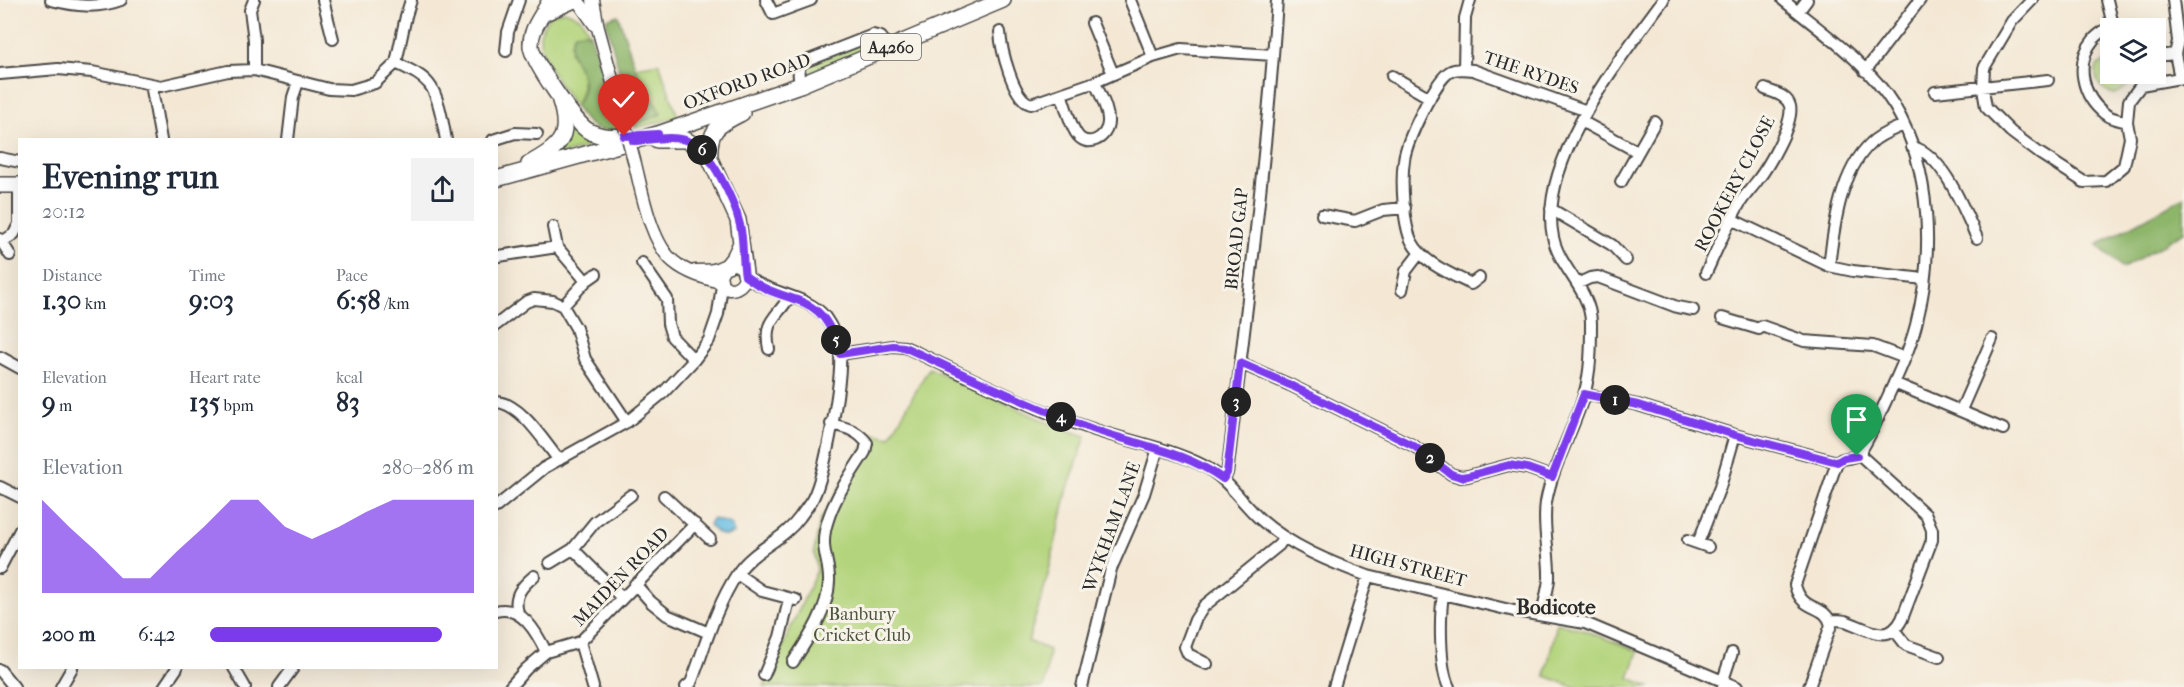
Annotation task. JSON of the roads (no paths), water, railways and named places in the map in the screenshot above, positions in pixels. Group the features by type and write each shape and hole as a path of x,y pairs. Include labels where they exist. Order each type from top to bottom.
{"main road":[{"path":"575,0 548,6 533,30 531,50 558,95 580,123 594,133 615,137 658,134"},
{"name":"OXFORD ROAD","path":"501,178 658,134 778,92 1003,0"},
{"path":"710,159 710,142 718,126 763,103 778,92"},
{"path":"501,178 546,155 559,143 565,122 558,95"},
{"path":"633,141 680,139 696,145 710,159 735,210 740,227 745,274"},
{"path":"0,185 18,185"},
{"path":"726,265 738,250 742,240"}],"street":[{"path":"51,0 66,4 100,6 121,0"},
{"path":"254,0 250,10 255,39 254,70"},
{"path":"323,0 333,39"},
{"path":"0,74 67,70 92,72 161,86 221,72 254,70 329,89 351,90 375,83 396,63 411,0"},
{"path":"506,51 508,32 519,0"},
{"path":"575,0 598,28"},
{"path":"593,0 598,28 658,241 674,262 702,278 722,283 729,289 766,288"},
{"path":"766,0 773,14 811,0"},
{"path":"1130,0 1153,57"},
{"name":"BROAD GAP","path":"1223,479 1227,473 1240,363 1277,0"},
{"name":"THE RYDES","path":"1464,69 1465,18 1470,0"},
{"path":"1542,614 1549,578 1545,515 1552,477 1584,394 1590,358 1591,319 1589,306 1554,244 1550,226 1551,209 1560,169 1581,121 1622,55 1663,0"},
{"path":"1784,0 1853,58 1893,105 1912,147 1925,208 1924,279 1916,327 1894,383 1859,454 1837,462 1795,585 1798,596 1803,602 1826,613 1830,620 1830,631 1809,687"},
{"path":"1798,12 1807,0"},
{"path":"1865,71 1920,0"},
{"path":"2031,0 2012,21 1984,68 1983,89 1986,107 2038,153 2084,182 2106,181 2124,166 2130,138 2127,122 2129,101 2141,85 2182,79 2175,54 2178,41 2173,0"},
{"path":"2107,0 2112,18"},
{"path":"1092,23 1113,74"},
{"path":"1000,32 1000,44 1021,99 1031,104 1095,82 1153,57 1189,48 1273,54"},
{"path":"2100,35 2095,38 2087,51 2082,76 2088,98 2107,116 2127,122"},
{"path":"2166,55 2175,54"},
{"path":"396,63 416,72 430,84 438,105 446,138"},
{"name":"THE RYDES","path":"1419,254 1408,233 1403,177 1406,149 1430,98 1444,76 1451,71 1473,70 1548,99 1566,102 1587,111"},
{"path":"1392,76 1430,98"},
{"path":"1935,93 2048,80"},
{"path":"288,138 293,97 298,82"},
{"path":"1061,94 1076,134 1085,140 1098,140 1107,130 1108,117 1095,82"},
{"path":"151,84 161,138"},
{"name":"ROOKERY CLOSE","path":"1706,273 1731,219 1742,199 1769,163 1791,116 1789,102 1784,97 1765,89"},
{"path":"1581,121 1638,152"},
{"path":"1621,182 1655,122"},
{"path":"1829,266 1837,209 1850,175 1871,143 1881,135 1904,125"},
{"path":"498,138 515,133 537,134"},
{"path":"1912,147 1926,152 1935,163 1956,194 1977,238"},
{"path":"0,158 18,162"},
{"path":"1330,229 1327,216 1355,221 1383,210 1405,208"},
{"path":"1551,209 1612,245 1626,260"},
{"path":"1731,219 1829,266 1924,279"},
{"path":"10,255 1,240 14,234 18,226"},
{"path":"553,227 557,246 586,281"},
{"path":"499,256 557,246"},
{"path":"1402,290 1406,271 1419,254 1443,270 1473,285"},
{"path":"642,263 667,298 668,324 672,337 694,360"},
{"path":"688,270 704,271 736,264 745,274 766,288 817,309 826,318 840,354 825,457 813,497 798,519 784,533 750,558 737,574 709,633 691,686"},
{"path":"718,314 722,283 720,275 726,265"},
{"path":"562,306 596,274"},
{"path":"498,505 530,479 559,460 627,422 664,392 709,340 724,302 744,283 745,274"},
{"path":"1577,284 1598,277 1677,307 1693,310"},
{"path":"769,349 767,328 790,296"},
{"path":"498,323 526,302 534,299 553,301 562,306 576,328 585,359 627,422"},
{"path":"1722,318 1758,328 1762,326 1804,341 1873,345 1905,358"},
{"path":"1961,410 1992,339"},
{"name":"HIGH STREET","path":"840,354 893,346 904,347 1066,419 1188,458 1223,479 1261,520 1284,537 1345,568 1368,576 1514,611 1585,623 1723,684 1737,687"},
{"path":"0,357 18,367"},
{"path":"1240,363 1414,446 1451,474 1461,477 1468,476 1509,465 1527,468 1552,477"},
{"path":"1894,383 2003,429"},
{"path":"1584,394 1638,405 1735,435 1837,462"},
{"path":"498,402 518,410 559,460"},
{"path":"793,662 808,639 827,592 829,574 822,547 831,509 865,452 867,443 860,433 831,424"},
{"path":"1698,543 1720,487 1735,435"},
{"name":"WYKHAM LANE","path":"1082,687 1111,569 1144,495 1158,448"},
{"path":"1830,620 1843,620 1872,632 1895,631 1902,620 1932,540 1932,530 1926,515 1859,454"},
{"path":"0,487 18,496"},
{"path":"550,563 573,549 596,522 631,495"},
{"path":"664,496 710,538"},
{"name":"MAIDEN ROAD","path":"510,687 546,652 580,642 695,524"},
{"path":"0,568 18,534"},
{"path":"1207,664 1188,654 1185,646 1199,614 1221,590 1279,545 1284,537"},
{"path":"573,549 622,598"},
{"path":"737,574 762,591 793,600 764,675"},
{"path":"518,613 516,605 518,593 534,576"},
{"path":"1334,687 1368,576"},
{"path":"635,584 667,615 709,633"},
{"path":"1443,594 1441,608 1443,669 1449,687"},
{"path":"498,610 504,609 518,613 531,626 546,652"},
{"path":"1895,631 1906,645 1938,657"},
{"path":"580,642 593,687"},
{"path":"1723,684 1732,653"},
{"path":"61,687 71,669"},
{"path":"164,687 176,669"},
{"path":"235,669 245,687"},
{"path":"279,687 292,669"},
{"path":"0,670 14,687"}],"water":[{"path":"713,519 731,524 734,533 727,536 718,533 709,525"}],"district":[{"name":"Bodicote","path":"1556,607"}],"park label":[{"name":"Banbury Cricket Club","path":"862,624"}]}
